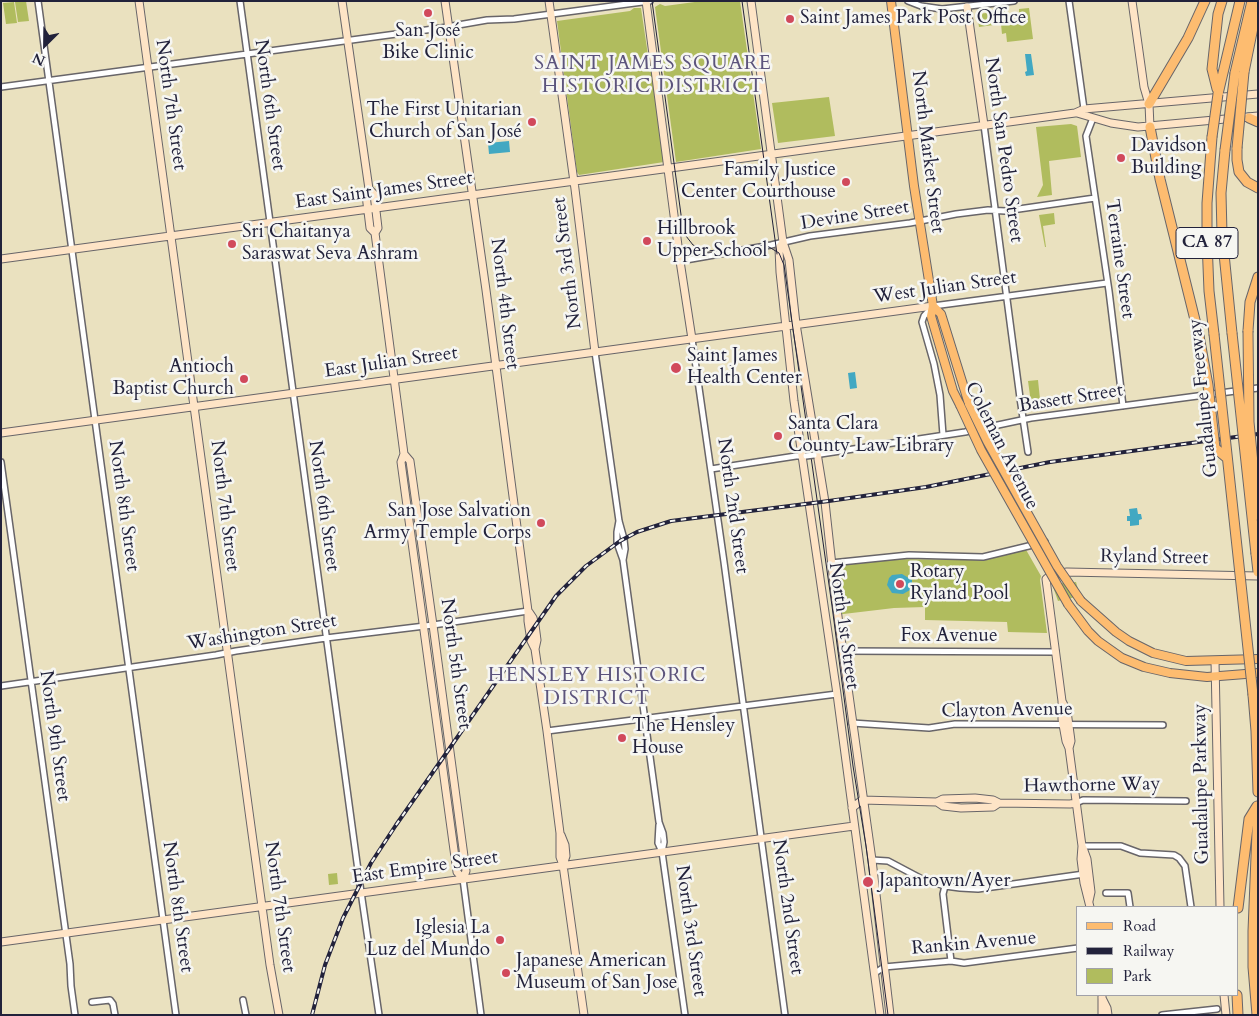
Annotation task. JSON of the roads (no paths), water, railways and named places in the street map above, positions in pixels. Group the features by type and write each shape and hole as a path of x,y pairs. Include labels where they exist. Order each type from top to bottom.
{"highway":[{"path":"1149,104 1188,38 1205,1"},
{"path":"1222,1 1218,14 1212,69 1217,73 1240,1"},
{"name":"Guadalupe Freeway","path":"1252,1 1224,150 1221,193 1222,234 1258,572"},
{"path":"1256,1 1257,8 1239,72 1237,160 1239,172 1247,182 1258,188"},
{"name":"Guadalupe Freeway","path":"1217,73 1218,94 1210,152 1207,203 1209,291 1253,695 1258,792"},
{"path":"1253,117 1258,122"},
{"path":"1150,126 1199,336 1208,386 1215,448 1227,458"},
{"path":"1258,277 1250,302 1248,331 1249,422 1258,515"},
{"path":"1238,906 1249,818 1258,805"},
{"path":"1257,1015 1253,967 1253,931 1258,805"},
{"path":"1237,996 1238,1015"}],"main road":[{"name":"North Market Street","path":"891,1 933,306"},
{"name":"Coleman Avenue","path":"933,306 941,314 969,404 987,441 1057,566 1081,601 1104,624 1142,648 1170,658 1215,661 1258,659"},
{"name":"Coleman Avenue","path":"933,306 931,316 953,391 981,450 1068,604 1088,631 1098,641 1122,658 1144,667 1170,673 1207,677 1258,673"}],"street":[{"name":"North 8th Street","path":"38,1 176,1015"},
{"name":"North 7th Street","path":"139,1 270,965 279,1015"},
{"name":"North 6th Street","path":"240,1 379,1015"},
{"name":"North 5th Street","path":"342,1 369,189 374,194 372,210 378,228 375,233 404,454 401,462 457,872 463,879"},
{"name":"North 4th Street","path":"445,1 496,366 528,621 531,641 535,649 547,731 560,833 560,857 563,865 584,1015"},
{"name":"North 3rd Street","path":"549,1 595,352 619,521 624,539 623,560 659,822 657,835 662,852 685,1015"},
{"path":"1,87 348,41 487,20 551,15 648,1"},
{"name":"North 2nd Street","path":"648,1 680,261 711,469 785,1015"},
{"name":"North 1st Street","path":"751,1 783,242 789,260 796,324 816,454 851,723 872,860 890,1015"},
{"path":"908,1 936,9 967,4 1014,1"},
{"path":"1069,1 1080,111 1094,118 1130,126 1253,117"},
{"path":"1132,1 1144,87 1149,104 1150,126"},
{"name":"North San Pedro Street","path":"967,4 1028,452"},
{"path":"1149,104 1258,94"},
{"name":"East Saint James Street","path":"1,259 772,155 1098,108 1149,104"},
{"path":"1094,118 1098,108"},
{"name":"Terraine Street","path":"1094,118 1086,136 1108,283 1123,406"},
{"name":"Devine Street","path":"680,261 810,236 920,221 956,214 1005,210 1095,198"},
{"name":"North 1st Street","path":"783,242 779,248 779,253 786,325 880,1015"},
{"name":"West Julian Street","path":"786,325 1108,283"},
{"path":"933,306 924,316 922,322 934,364 940,395 944,436"},
{"name":"East Julian Street","path":"1,433 786,325"},
{"name":"Bassett Street","path":"711,469 944,436 1024,420 1258,388"},
{"name":"North 5th Street","path":"404,454 410,461 433,625 466,871 463,879 481,1015"},
{"name":"North 9th Street","path":"1,462 66,933 74,1015"},
{"path":"831,563 909,555 983,557 1045,542"},
{"path":"1034,544 1051,575 1046,579 1062,701 1061,709 1066,724 1066,741 1069,748 1082,846 1081,859 1086,873 1085,891 1090,904"},
{"name":"Ryland Street","path":"1051,575 1067,572 1258,576"},
{"name":"Washington Street","path":"1,686 326,638 528,611"},
{"name":"Fox Avenue","path":"842,651 1056,652"},
{"name":"Guadalupe Parkway","path":"1215,661 1217,676 1220,906"},
{"path":"547,731 837,694"},
{"name":"Clayton Avenue","path":"851,723 924,728 955,724 1163,725"},
{"name":"Hawthorne Way","path":"862,800 937,802 943,799 975,798 993,800 999,803 1070,804 1083,800 1186,802"},
{"path":"852,808 862,800"},
{"name":"East Empire Street","path":"1,942 854,826"},
{"path":"1082,846 1121,846 1140,853 1174,855 1185,866 1191,906"},
{"path":"872,860 888,861 922,879 945,886 978,889 1086,873"},
{"path":"945,886 943,894 951,961"},
{"path":"1106,893 1128,892 1130,906"},
{"name":"Rankin Avenue","path":"875,973 884,967 951,961 964,963 1076,948"},
{"path":"1102,996 1102,1015"},
{"path":"1102,996 1108,1015"},
{"path":"1224,996 1226,1015"},
{"path":"92,1002 110,1000 113,1004 114,1015"},
{"path":"243,1000 246,1015"},
{"path":"1162,1015 1216,1009"}],"water":[{"path":"1025,54 1031,54 1034,75 1026,76"},
{"path":"509,141 510,152 489,154 488,143"},
{"path":"855,372 857,388 850,389 848,373"},
{"path":"1137,508 1138,514 1141,514 1142,519 1139,520 1139,525 1130,526 1130,521 1127,521 1127,516 1130,516 1129,509"},
{"name":"Rotary Ryland Pool","path":"902,574 912,580 912,587 903,594 892,593 887,585 889,578 892,575"}],"tram line":[{"path":"652,1 682,222 686,236 693,245 708,251 758,245 769,247 779,253 784,265 888,1015"},
{"path":"742,1 777,254"}],"railway":[{"path":"312,1015 325,965 343,918 371,863 556,596 586,566 620,541 637,532 671,521 926,487 1050,462 1258,434"}],"place":[{"name":"San José Bike Clinic","path":"428,13"},
{"name":"Saint James Park Post Office","path":"790,19"},
{"name":"The First Unitarian Church of San José","path":"532,122"},
{"name":"Davidson Building","path":"1121,158"},
{"name":"Family Justice Center Courthouse","path":"846,182"},
{"name":"Hillbrook Upper School","path":"647,241"},
{"name":"Sri Chaitanya Saraswat Seva Ashram","path":"232,244"},
{"name":"Saint James Health Center","path":"676,368"},
{"name":"Antioch Baptist Church","path":"244,379"},
{"name":"Santa Clara County Law Library","path":"778,436"},
{"name":"San Jose Salvation Army Temple Corps","path":"541,523"},
{"name":"Rotary Ryland Pool","path":"900,584"},
{"name":"The Hensley House","path":"622,738"},
{"name":"Japantown/Ayer","path":"868,882"},
{"name":"Iglesia La Luz del Mundo","path":"500,940"},
{"name":"Japanese American Museum of San Jose","path":"506,973"}],"district":[{"name":"SAINT JAMES SQUARE HISTORIC DISTRICT","path":"653,76"},
{"name":"HENSLEY HISTORIC DISTRICT","path":"597,688"}]}
